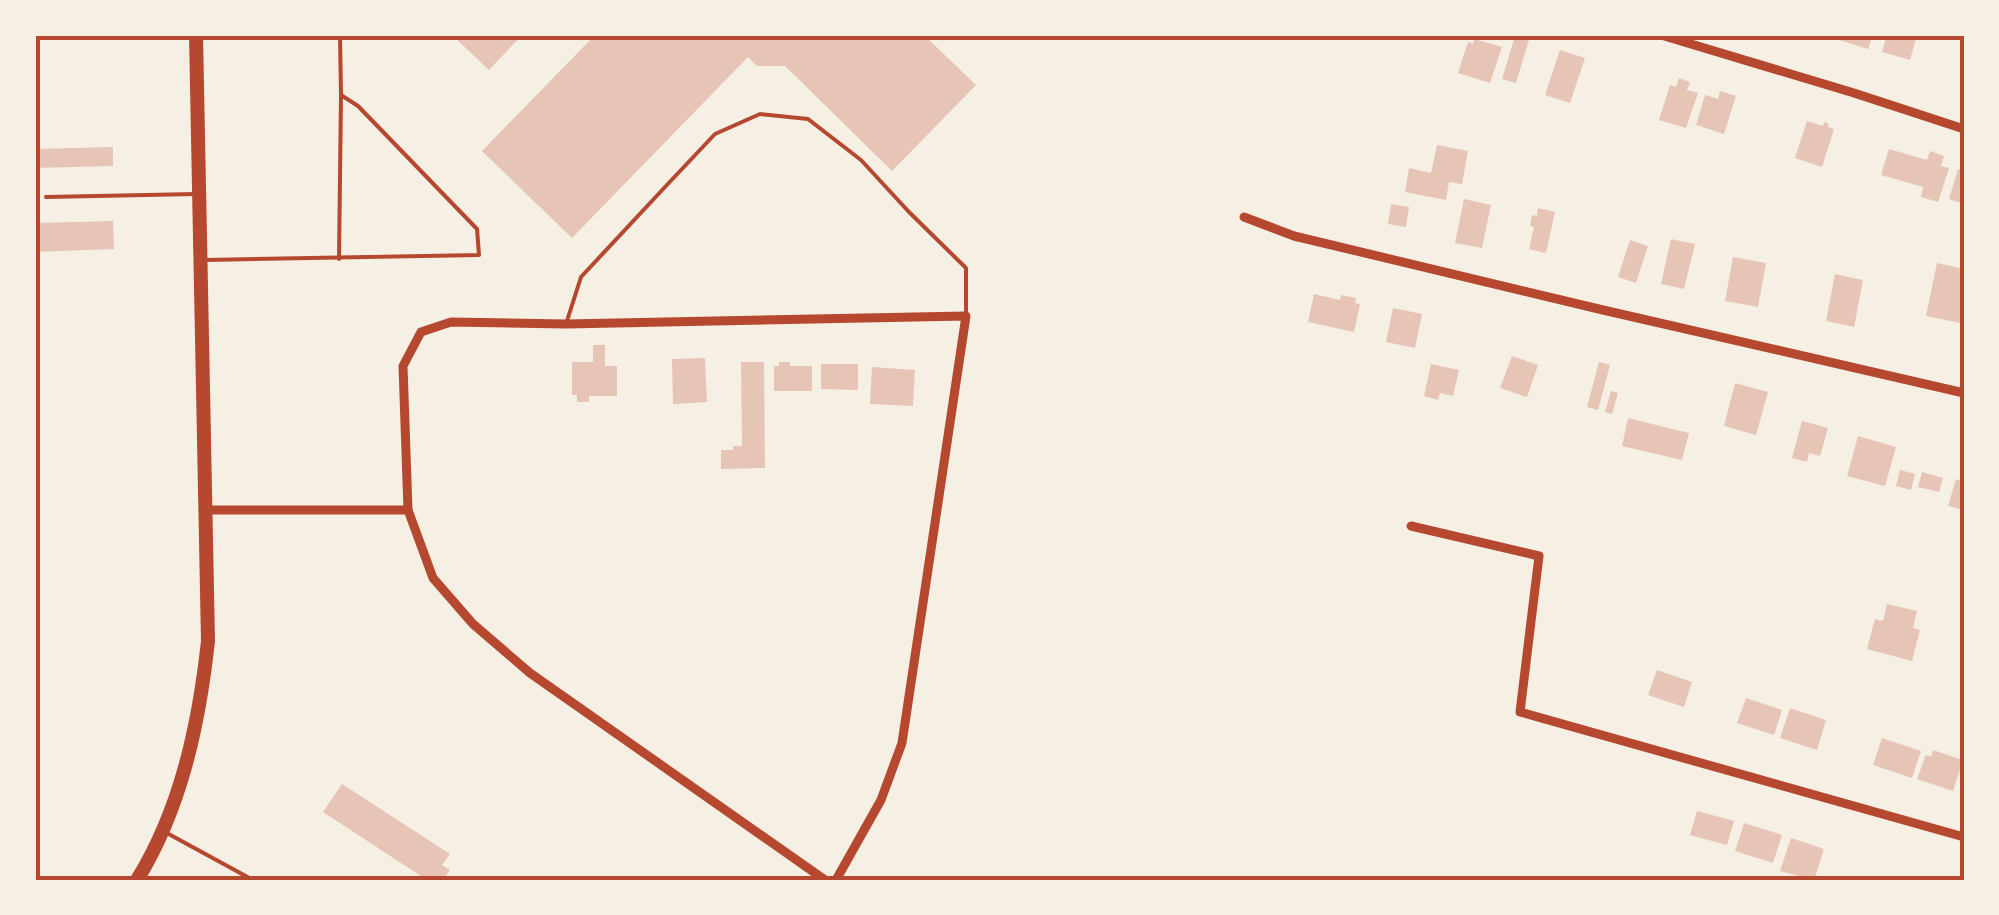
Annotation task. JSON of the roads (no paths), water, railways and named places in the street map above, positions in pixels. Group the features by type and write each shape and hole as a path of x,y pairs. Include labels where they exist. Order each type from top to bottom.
{"main road":[{"path":"128,880 140,875 162,830 191,752 202,700 208,626 196,35"}],"street":[{"path":"1661,35 1964,129"},
{"path":"1244,217 1294,236 1964,393"},
{"path":"825,880 530,673 473,624 433,578 408,510 403,366 420,332 451,322 566,324 966,316 902,743 881,800 836,880"},
{"path":"205,510 408,510"},
{"path":"1411,526 1538,556 1520,712 1964,837"}],"lane":[{"path":"339,259 340,35"},
{"path":"200,260 479,255 477,229 358,106 341,94"},
{"path":"566,324 581,276 716,134 760,114 808,119 861,160 966,268 966,316"},
{"path":"46,197 199,194"},
{"path":"162,830 253,880"}]}
